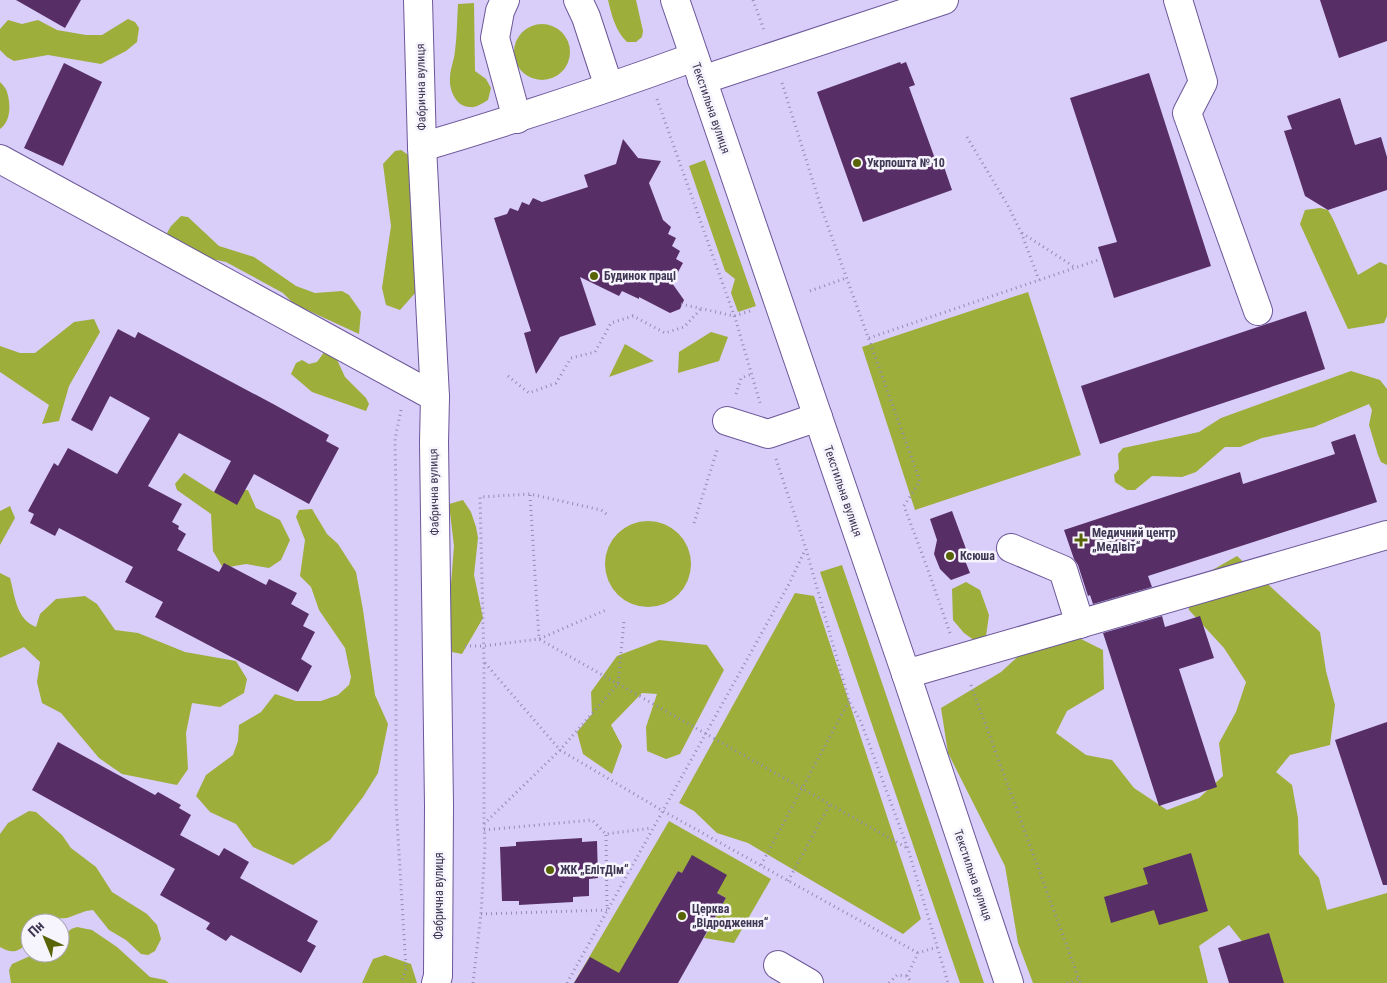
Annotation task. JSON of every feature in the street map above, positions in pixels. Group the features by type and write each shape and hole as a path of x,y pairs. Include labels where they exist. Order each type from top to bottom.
{"street":[{"name":"Фабрична вулиця","path":"418,0 422,147 435,397 439,806 438,976 436,983"},
{"path":"505,0 500,10 495,38 517,118"},
{"path":"578,0 586,17 609,87"},
{"name":"Текстильна вулиця","path":"675,0 1010,983"},
{"path":"422,147 517,118 648,74 774,56 944,0"},
{"path":"1178,0 1203,82 1187,113 1258,311"},
{"path":"0,159 435,397"},
{"path":"727,421 768,434 818,417"},
{"path":"906,674 1387,535"},
{"path":"1011,548 1063,570 1080,624"},
{"path":"778,965 809,983"}],"path":[{"path":"753,0 774,56 821,207 920,481 904,506 954,646 961,658 1080,981 1067,983"},
{"path":"648,74 734,316 768,434 806,549 849,701 861,722 908,849 948,983"},
{"path":"967,136 1007,204 1021,232 1040,280"},
{"path":"1021,232 1076,268"},
{"path":"869,338 1098,260"},
{"path":"810,291 846,278"},
{"path":"681,304 734,316 753,310"},
{"path":"508,376 529,393 556,384 571,358 595,352 611,323 633,316 665,333 684,327 701,309"},
{"path":"401,983 406,969 396,803 395,439 402,407"},
{"path":"473,983 481,914 485,846 484,662 480,497 530,494 601,510 609,516"},
{"path":"530,494 539,640"},
{"path":"566,983 789,584 806,549"},
{"path":"483,646 539,640 606,610"},
{"path":"484,824 560,750 618,684 624,621"},
{"path":"539,640 908,849"},
{"path":"484,662 560,750 663,811 918,953 937,947"},
{"path":"760,865 849,701"},
{"path":"788,881 830,804"},
{"path":"484,830 592,820 606,834 607,910"},
{"path":"606,834 653,828"},
{"path":"481,914 607,910"},
{"path":"907,976 918,953"},
{"path":"889,983 897,975 907,976 912,983"}],"green space":[{"path":"608,0 636,0 643,31 642,37 636,42 627,42 620,33"},
{"path":"474,3 475,71 486,79 491,88 488,100 472,107 465,106 457,101 452,92 450,78 456,45 458,4"},
{"path":"128,19 135,22 139,28 137,42 126,51 101,64 48,55 14,61 0,50 0,29 8,20 22,24 38,20 57,30 86,35 102,35"},
{"path":"542,24 553,26 562,32 568,41 570,52 568,63 562,72 553,78 542,80 531,78 522,72 516,63 514,52 516,41 522,32 531,26"},
{"path":"0,82 7,91 9,107 6,122 0,129"},
{"path":"401,150 416,160 422,270 416,292 400,310 386,305 382,288 391,226 383,164 395,151"},
{"path":"705,160 756,306 738,312 731,293 735,279 725,271 689,166"},
{"path":"1320,208 1328,210 1358,275 1380,262 1387,265 1387,316 1384,323 1348,329 1300,224 1305,210"},
{"path":"181,216 188,217 219,246 254,257 296,286 315,293 342,291 349,295 361,312 359,334 294,304 283,293 226,262 197,256 176,245 167,233"},
{"path":"1028,292 1081,455 915,510 862,347"},
{"path":"94,319 100,332 69,386 59,421 42,424 49,405 0,372 0,346 20,353 35,353 74,322"},
{"path":"711,332 728,337 719,361 678,373 679,352"},
{"path":"625,344 654,361 609,377"},
{"path":"332,349 345,377 366,398 369,404 366,411 312,392 291,374 296,363 302,360 309,364 317,362 325,351"},
{"path":"1351,371 1380,380 1387,389 1387,465 1381,462 1369,425 1372,410 1369,404 1314,427 1262,438 1240,447 1225,447 1196,472 1182,477 1152,476 1135,490 1127,490 1115,482 1114,475 1119,469 1118,454 1123,448 1199,432 1221,418"},
{"path":"184,473 214,492 248,490 256,508 280,520 290,540 281,560 269,568 246,564 223,568 213,551 211,514 177,490 175,484"},
{"path":"463,500 471,512 478,538 474,575 483,618 462,654 452,652 448,622 454,546 449,504"},
{"path":"10,506 15,518 0,545 0,511"},
{"path":"312,509 327,534 338,544 356,572 375,695 388,724 378,773 363,797 330,840 293,865 253,847 236,824 210,812 196,796 206,775 233,755 238,741 239,725 261,712 275,694 296,701 321,701 338,695 349,685 351,677 345,648 319,610 311,587 300,576 305,540 296,517 299,510"},
{"path":"648,521 664,525 678,534 687,548 691,564 687,580 678,594 664,603 648,607 632,603 618,594 609,580 605,564 609,548 618,534 632,525"},
{"path":"1237,556 1320,632 1326,671 1335,705 1330,745 1290,755 1276,772 1292,785 1298,818 1299,854 1319,878 1327,910 1387,893 1387,983 1260,983 1252,954 1229,925 1199,946 1208,983 1033,983 1018,943 1005,866 948,753 941,708 1001,672 1025,650 1077,637 1103,650 1104,689 1067,711 1056,733 1086,755 1112,760 1134,788 1167,810 1199,798 1223,776 1219,743 1236,712 1246,682 1224,648 1189,610 1186,585"},
{"path":"842,565 984,983 960,983 820,572"},
{"path":"0,573 10,578 20,613 29,623 36,627 40,614 56,599 85,596 97,604 115,630 138,633 185,652 236,661 247,679 244,693 220,707 192,703 186,733 188,769 177,785 122,774 99,758 61,713 42,703 37,682 40,662 24,647 0,658"},
{"path":"966,582 980,590 989,615 986,636 978,643 964,633 953,620 952,589"},
{"path":"795,593 814,596 921,919 903,934 748,843 717,833 694,811 679,803"},
{"path":"659,640 707,645 724,670 680,754 666,759 647,751 646,727 657,694 642,693 611,725 622,746 612,774 583,754 577,732 592,714 591,692 617,656"},
{"path":"29,811 36,812 62,835 71,848 96,867 112,892 147,914 157,925 161,939 155,951 148,955 141,954 126,940 109,930 93,910 70,917 70,913 20,913 20,949 9,951 0,947 0,834 8,823"},
{"path":"669,821 771,879 734,943 704,938 726,898 678,871 614,983 574,983"},
{"path":"77,927 92,930 117,947 150,977 165,980 169,983 11,983 9,970 12,964 20,960 20,963 70,963 71,929"},
{"path":"385,955 411,964 417,983 362,983 373,959"}],"building":[{"path":"16,0 81,0 65,28"},
{"path":"1320,0 1387,0 1387,41 1339,58"},
{"path":"900,62 901,64 906,62 915,85 909,87 938,167 943,164 952,190 863,222 817,92"},
{"path":"64,63 102,82 63,166 24,148"},
{"path":"1149,73 1211,266 1114,298 1098,247 1117,242 1070,98"},
{"path":"1340,98 1355,145 1381,137 1387,157 1387,190 1328,210 1305,196 1284,131 1292,129 1287,116"},
{"name":"Будинок праці","path":"623,139 638,158 661,161 649,183 663,220 671,227 668,234 676,238 672,246 680,251 676,259 683,263 672,283 684,300 680,309 670,313 639,297 639,299 622,291 619,296 580,277 596,325 560,337 536,374 524,333 531,331 494,218 507,214 510,208 518,211 522,202 529,205 533,198 542,202 588,187 584,175 616,164"},
{"path":"1306,311 1325,369 1100,444 1081,386"},
{"path":"118,329 135,338 138,332 275,405 329,435 326,441 339,448 309,504 254,474 237,505 214,492 231,461 179,433 148,486 182,504 172,522 179,526 178,529 186,534 177,550 219,572 224,563 266,585 269,579 297,593 291,604 309,614 303,626 315,632 301,659 312,666 298,692 155,617 163,602 125,582 133,567 59,528 55,536 30,523 34,514 28,511 54,463 58,466 68,448 117,474 150,418 110,396 92,431 71,420"},
{"path":"1355,434 1377,502 1148,576 1152,587 1093,604 1090,595 1088,596 1064,530 1240,472 1243,484 1335,454 1331,442"},
{"path":"952,511 969,557 964,558 970,573 951,580 940,569 934,554 937,540 930,519"},
{"path":"1162,616 1165,627 1200,616 1214,658 1179,669 1217,787 1159,806 1103,633"},
{"path":"1387,722 1387,885 1383,885 1335,740"},
{"path":"58,742 155,795 158,792 181,805 179,808 191,815 180,835 219,856 224,848 249,862 240,878 318,921 307,941 316,946 301,973 231,935 226,941 206,929 210,923 160,895 175,869 32,790"},
{"name":"ЖК „ЕлітДім“","path":"582,838 582,842 597,841 598,878 589,879 589,896 573,897 573,902 519,905 519,901 502,901 500,847 516,846 516,842"},
{"path":"1191,853 1208,911 1159,925 1154,910 1111,923 1104,897 1148,884 1143,868"},
{"path":"692,855 727,875 717,893 726,898 678,983 574,983 590,957 619,973 678,871 682,873"},
{"path":"1269,933 1284,983 1229,983 1218,948"}],"place":[{"name":"Укрпошта № 10","path":"857,163"},
{"name":"Будинок праці","path":"594,276"},
{"name":"Медичний центр „Медівіт“","path":"1081,540"},
{"name":"Ксюша","path":"950,556"},
{"name":"ЖК „ЕлітДім“","path":"550,870"},
{"name":"Церква „Відродження“","path":"682,916"}]}
